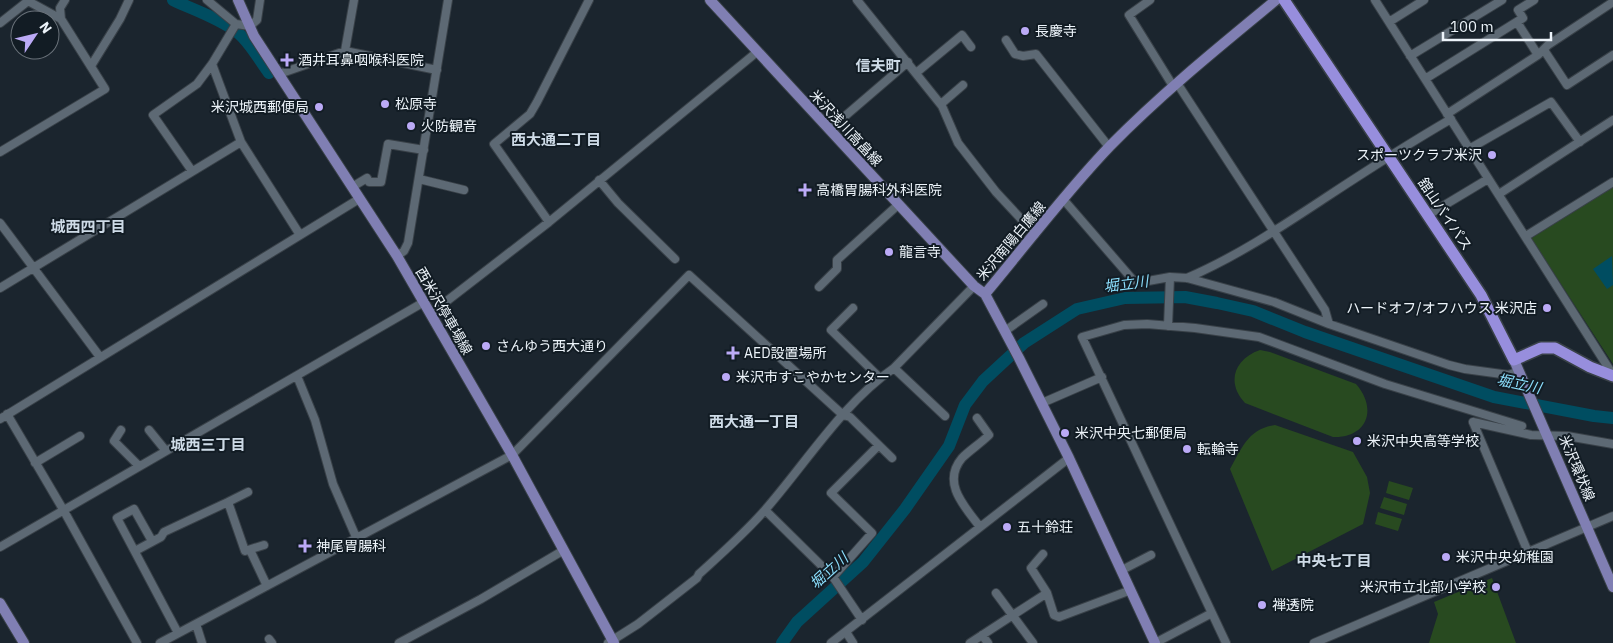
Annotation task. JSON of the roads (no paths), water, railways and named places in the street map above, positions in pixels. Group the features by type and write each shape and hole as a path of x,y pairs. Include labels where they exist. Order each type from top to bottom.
{"highway":[{"name":"舘山バイパス","path":"1284,0 1481,295 1514,360"},
{"path":"1514,360 1541,348 1555,348 1590,367 1613,376"}],"main road":[{"name":"西米沢停車場線","path":"238,0 254,36 397,256 424,302 512,455 612,642"},
{"name":"米沢浅川高畠線","path":"710,0 974,286 985,294"},
{"name":"米沢南陽白鷹線","path":"1155,643 1069,458 985,294 1063,199 1109,147 1175,85 1276,0"},
{"name":"米沢環状線","path":"1514,360 1613,587"},
{"path":"0,603 24,643"}],"street":[{"path":"0,23 26,0 61,19"},
{"path":"0,152 105,89 61,19 60,8 65,0"},
{"path":"91,66 120,19 129,0"},
{"path":"207,0 236,24 250,26 257,20 260,0"},
{"path":"345,51 354,0"},
{"path":"397,256 404,251 408,243 448,0"},
{"path":"549,222 494,144 530,114 538,102 589,0"},
{"path":"857,0 941,104 958,143 1006,205 1035,234"},
{"path":"1150,0 1130,14 1325,310 1329,324"},
{"path":"1375,0 1613,376"},
{"path":"1389,22 1424,0"},
{"path":"1410,56 1502,0"},
{"path":"1426,79 1523,18 1518,10 1534,0"},
{"path":"1063,199 1133,280 1148,281 1187,278 1212,268 1273,232 1449,116 1541,52 1548,45 1613,2"},
{"path":"1517,22 1567,85 1613,55"},
{"path":"192,171 153,115 197,84 212,64 221,46 236,24"},
{"path":"916,73 962,35 971,48"},
{"path":"1006,40 1016,54 1023,56 1036,54 1109,147"},
{"path":"279,74 345,51 437,70"},
{"path":"430,314 549,222 757,52"},
{"path":"830,129 908,62"},
{"path":"212,64 241,142 300,235"},
{"path":"941,104 963,85"},
{"path":"1470,149 1551,102 1580,142"},
{"path":"1499,194 1613,120"},
{"path":"0,288 241,142"},
{"path":"352,187 366,178 369,182 381,182 388,144 424,150"},
{"path":"419,179 464,190"},
{"path":"1428,215 1488,179"},
{"path":"599,180 618,204 675,259"},
{"path":"1526,236 1613,182"},
{"path":"137,643 36,463 3,417 359,199"},
{"path":"819,286 837,269 837,260 899,204"},
{"path":"0,223 100,357"},
{"path":"160,643 512,455 689,276 843,415 850,417 892,458"},
{"path":"1187,278 1274,302 1329,324 1465,369 1509,375 1519,371"},
{"path":"1168,326 1170,279"},
{"path":"612,642 697,578 741,535 765,510 843,415 880,378 894,368 974,286"},
{"path":"0,547 424,302"},
{"path":"1006,334 1043,304"},
{"path":"853,308 831,330 880,378"},
{"path":"1226,643 1082,337 1124,325 1168,326 1259,337 1385,384 1522,426"},
{"path":"894,368 945,416"},
{"path":"297,376 316,420 333,484 356,537"},
{"path":"1042,403 1102,376"},
{"path":"977,418 990,435 961,459 953,477 958,497 980,527"},
{"path":"1528,552 1473,422 1532,435 1547,434 1613,444"},
{"path":"121,430 114,441 139,466"},
{"path":"148,430 166,451"},
{"path":"36,463 80,436"},
{"path":"832,577 872,532 830,494 878,446"},
{"path":"831,643 1069,458"},
{"path":"135,551 160,537 164,532 248,492"},
{"path":"228,502 245,551 264,545"},
{"path":"152,541 134,510 117,518 178,633"},
{"path":"765,510 832,577 862,620"},
{"path":"1314,643 1613,516"},
{"path":"250,550 267,586"},
{"path":"399,643 481,599 564,550"},
{"path":"1043,554 1031,568 1047,594 1054,615 1059,617 1131,590"},
{"path":"1122,570 1151,555"},
{"path":"996,593 1033,643"},
{"path":"970,643 1012,614 1047,594"},
{"path":"1155,643 1212,613"},
{"path":"196,624 202,643"},
{"path":"846,632 854,643"},
{"path":"982,635 988,643"}],"water":[{"path":"1612,256 1613,285 1607,289 1593,269"}],"waterway":[{"path":"173,0 214,18 237,32 250,46 269,73"},
{"name":"堀立川","path":"782,643 797,622 863,562 905,509 949,446 965,405 983,381 1024,343 1077,309 1125,298 1185,297 1217,303 1253,311 1305,332 1494,397 1613,418"}],"place":[{"name":"長慶寺","path":"1025,31"},
{"name":"酒井耳鼻咽喉科医院","path":"287,60"},
{"name":"松原寺","path":"385,104"},
{"name":"米沢城西郵便局","path":"319,107"},
{"name":"火防観音","path":"411,126"},
{"name":"スポーツクラブ米沢","path":"1492,155"},
{"name":"高橋胃腸科外科医院","path":"805,190"},
{"name":"龍言寺","path":"889,252"},
{"name":"ハードオフ/オフハウス 米沢店","path":"1547,308"},
{"name":"さんゆう西大通り","path":"486,346"},
{"name":"AED設置場所","path":"733,353"},
{"name":"米沢市すこやかセンター","path":"726,377"},
{"name":"米沢中央七郵便局","path":"1065,433"},
{"name":"米沢中央高等学校","path":"1357,441"},
{"name":"転輪寺","path":"1187,449"},
{"name":"五十鈴荘","path":"1007,527"},
{"name":"神尾胃腸科","path":"305,546"},
{"name":"米沢中央幼稚園","path":"1446,557"},
{"name":"米沢市立北部小学校","path":"1496,587"},
{"name":"禅透院","path":"1262,605"}],"district":[{"name":"信夫町","path":"878,66"},
{"name":"西大通二丁目","path":"556,140"},
{"name":"城西四丁目","path":"88,227"},
{"name":"西大通一丁目","path":"754,422"},
{"name":"城西三丁目","path":"208,445"},
{"name":"中央七丁目","path":"1334,561"}]}
